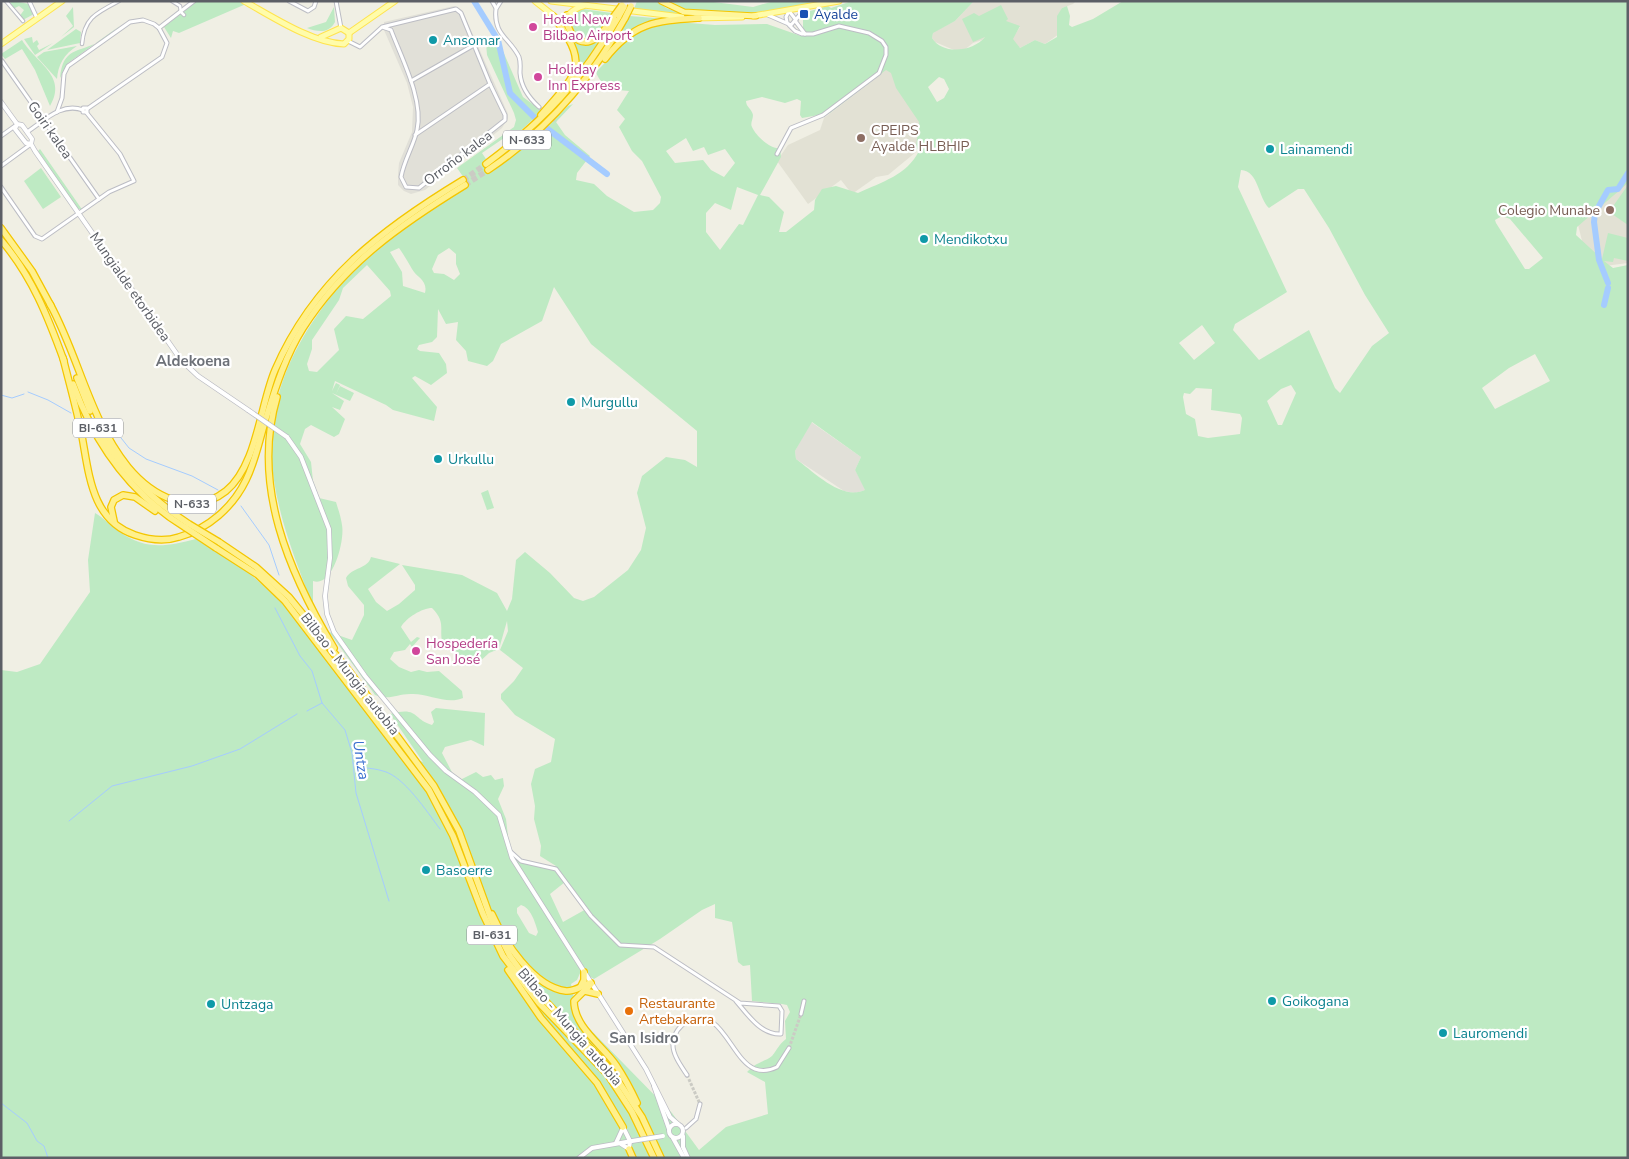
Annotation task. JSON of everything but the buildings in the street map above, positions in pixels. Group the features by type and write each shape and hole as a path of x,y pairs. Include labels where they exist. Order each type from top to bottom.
{"highway":[{"path":"660,1 684,12 756,16"},
{"path":"568,14 568,27 572,35 578,40 587,41 598,37 620,17 627,3"},
{"name":"N-633","path":"620,17 606,52 562,107 525,142 487,167 563,98 600,50 627,3"},
{"path":"516,142 563,90 576,70 574,47 552,15"},
{"path":"562,107 587,82 620,41 634,30 658,21 699,18"},
{"name":"N-633","path":"50,304 63,327 98,420 116,450 140,479 159,494 176,502 192,504 206,501 219,496 241,474 280,358 304,315 321,293 351,259 384,231 464,182 370,249 331,290 307,323 282,369 247,478 236,496 217,517 194,532 174,539 154,540 132,534"},
{"name":"Bilbao - Mungia autobia","path":"1,228 32,271 50,304 80,386 104,438 136,481 187,526"},
{"name":"Bilbao - Mungia autobia","path":"1,240 13,254 38,294 89,424 109,457 132,485 173,520 187,526 256,567 289,597 348,671 447,806 459,831 490,919 510,956 534,989 610,1070 642,1117 661,1158"},
{"name":"N-633","path":"267,414 283,360 294,337 321,293"},
{"path":"307,323 286,369 276,401 269,439 269,477 276,520 290,564 311,609 348,671"},
{"path":"63,358 95,497 109,520 119,528 132,534"},
{"path":"132,534 115,522 110,512 114,500 123,495 136,497 159,514 173,520"},
{"name":"Bilbao - Mungia autobia","path":"218,545 258,576 285,601 428,790 453,836 482,914 503,956 539,1004 608,1075 632,1112 654,1158"},
{"path":"476,876 502,933 526,966 538,977 557,989 567,992 583,989 598,994"},
{"path":"503,956 504,963 529,1003 597,1083 622,1127"},
{"path":"583,989 584,972"},
{"path":"591,983 583,989 574,1001 574,1010 578,1020 617,1066 642,1117"},
{"path":"630,1149 633,1158"}],"main road":[{"path":"1,44 62,1"},
{"path":"244,1 298,31 344,44 348,41 349,33 395,1"},
{"path":"536,1 552,15 562,20 575,8 586,5"},
{"path":"551,1 654,15 699,18 767,15 839,1"},
{"path":"552,15 552,7 560,3 567,6 568,14"},
{"path":"317,37 339,30 349,33"},
{"path":"338,43 334,37 339,30"}],"street":[{"path":"6,1 23,21"},
{"path":"29,1 36,16"},
{"path":"82,44 83,30 87,23 119,1"},
{"path":"172,1 180,6 184,16"},
{"path":"159,28 194,1"},
{"path":"289,1 308,11 314,7 316,1"},
{"path":"336,1 339,30"},
{"path":"492,1 496,9 497,27 519,59 524,89 539,107"},
{"path":"496,9 501,1"},
{"path":"348,41 357,47 362,46 382,27 453,9 462,13 490,84 414,136"},
{"path":"788,24 796,21 805,9"},
{"path":"788,24 786,17 789,11 800,30 805,34"},
{"path":"767,15 788,24 798,33 817,33 832,26 849,27 878,38 886,47 886,55 879,73 822,115 791,128 777,154"},
{"path":"57,112 62,101 64,74 68,66 122,25 143,20 159,28 167,43 162,57 85,110"},
{"name":"Orroño kalea","path":"382,27 391,30 410,81 418,110 417,130 401,177 406,187 419,188 503,122 505,115 490,84"},
{"path":"410,81 474,45"},
{"name":"Goiri kalea","path":"2,61 99,199"},
{"path":"62,101 67,107"},
{"name":"Mungialde etorbidea","path":"1,102 26,143 30,144 185,365 287,437 301,458 329,530 330,558 325,596 327,614 334,632 361,672 430,756 494,809 501,821 509,851"},
{"path":"1,187 35,236 40,239 99,199 134,181 120,154 85,110 67,107 27,132"},
{"path":"1,136 16,125"},
{"name":"Mungialde etorbidea","path":"16,125 22,125 32,140 30,144"},
{"path":"1,166 30,144"},
{"path":"509,851 652,1079 670,1117 683,1129 683,1147 686,1158"},
{"path":"509,851 521,861 556,869 591,916 620,944 654,947 736,1001 760,1027 774,1034 781,1034 782,1011 779,1006 736,1001"},
{"path":"801,1014 804,1001"},
{"path":"687,1075 673,1047 676,1032 689,1020 704,1020 716,1024 746,1064 762,1071 778,1066 789,1048"},
{"path":"652,1079 669,1130 686,1158"},
{"path":"686,1128 696,1119 700,1104"},
{"path":"663,1136 672,1125 678,1124"},
{"path":"616,1143 630,1149 631,1141 622,1127"},
{"path":"616,1143 621,1136 622,1127"},
{"path":"579,1158 592,1148 663,1136 679,1138 683,1134"}],"shaded area":[{"path":"974,1 1076,1 1062,8 1059,34 1045,44 1035,40 1020,48 1017,47 1012,39 1020,27 1001,22 982,40 973,43 963,51 954,50 935,42 932,38 933,32 955,21"},
{"path":"454,6 462,10 508,114 508,118 502,128 425,190 411,194 404,191 398,185 398,174 399,163 412,132 413,107 407,83 384,30 384,22"},
{"name":"CPEIPS Ayalde HLBHIP","path":"883,68 890,70 920,122 916,152 888,175 876,177 852,194 841,180 808,204 777,161 788,145 820,130 824,118 881,74"},
{"name":"Colegio Munabe","path":"1628,180 1628,263 1589,268 1578,225 1605,195 1620,191"},
{"path":"811,422 861,457 855,470 866,490 855,493 844,491 796,459 795,451"}],"green space":[{"path":"14,1 29,4 34,14 21,21 19,17 24,10 19,6 13,9 9,3"},
{"path":"197,1 241,1 246,4 179,33 173,31 171,38 164,27"},
{"path":"637,1 658,1 666,8 691,16 634,9"},
{"path":"664,1 706,1 753,7 774,1 819,1 778,10 710,14 678,7"},
{"path":"852,1 974,1 955,21 933,33 932,38 937,44 958,50 974,46 985,37 973,42 962,19 974,13 979,16 1001,5 1008,19 1006,21 1020,26 1013,39 1020,48 1035,40 1045,44 1057,37 1057,16 1062,8 1067,6 1070,16 1069,25 1072,27 1093,19 1123,1 1628,1 1628,183 1577,227 1576,235 1602,259 1608,233 1628,238 1628,261 1614,258 1613,262 1604,261 1613,268 1628,265 1628,1158 1,1158 1,670 17,672 40,664 90,592 88,560 95,513 120,532 139,542 166,545 196,539 247,571 289,609 397,751 423,762 390,714 411,712 421,720 432,725 434,722 431,712 436,708 485,713 484,746 471,740 445,747 442,753 455,778 460,780 476,772 483,777 491,775 495,780 503,778 504,786 498,799 506,819 509,845 515,857 538,867 556,866 540,856 541,846 534,819 535,806 531,784 535,769 551,762 555,739 515,715 501,699 501,694 514,681 523,668 500,650 508,631 507,621 499,649 489,653 475,666 443,645 441,622 437,613 432,608 415,614 401,627 411,642 417,637 420,638 412,647 410,644 405,650 394,652 390,659 399,667 411,672 419,670 427,672 439,671 462,691 463,698 445,700 419,694 381,697 375,695 329,632 352,640 364,615 364,605 348,586 346,578 352,572 367,564 371,557 400,564 368,589 376,602 387,611 399,604 415,590 415,585 402,565 462,575 497,593 507,611 512,599 516,560 525,552 550,573 574,598 583,601 594,597 628,570 641,550 646,528 637,493 642,476 666,457 685,460 697,467 697,431 591,344 554,287 542,321 501,344 493,361 487,366 468,361 466,351 456,340 458,322 446,324 438,309 437,337 432,342 419,345 417,349 439,353 446,364 447,373 431,385 415,376 412,378 437,407 434,421 393,410 335,381 332,391 336,383 340,385 336,394 340,386 354,393 350,401 332,393 344,401 340,410 332,407 345,419 339,434 334,437 311,425 305,429 300,444 311,462 313,481 319,498 336,502 342,525 342,541 332,570 320,581 313,581 313,606 280,511 273,470 271,447 277,403 284,378 308,329 342,283 378,246 422,214 469,185 457,168 514,127 516,120 514,113 487,55 486,43 502,49 523,97 542,111 517,134 507,136 482,153 486,159 483,161 490,172 524,145 527,146 568,106 573,104 556,122 565,135 590,156 577,173 576,180 594,184 607,196 634,212 653,210 660,203 661,197 642,161 632,151 619,127 625,119 617,110 629,91 609,87 601,81 596,72 631,36 644,28 677,22 715,25 767,24 801,36 803,33 803,13 828,6 831,8","holes":["886,70 891,73 896,88 919,122 916,147 919,151 901,172 858,193 836,186 822,189 815,200 814,210 786,232 779,232 784,212 769,197 760,195 781,157 780,148 768,145 754,131 751,124 753,115 746,101 762,97 785,103 797,99 801,101 800,115 802,118 830,113","939,77 944,79 949,89 944,98 937,102 928,87","686,138 693,151 704,147 708,155 725,149 735,163 724,177 711,170 703,160 675,163 666,151","1241,170 1247,172 1255,180 1265,204 1269,208 1298,189 1304,189 1329,228 1365,295 1389,333 1372,346 1340,393 1335,388 1309,330 1259,360 1233,330 1235,324 1287,292 1238,187","737,187 758,195 743,225 739,224 720,250 706,232 706,213 715,203 731,210","1502,216 1510,219 1543,258 1529,269 1525,269 1496,223 1495,220","399,248 414,272 424,282 426,289 425,293 403,286 402,272 390,252","449,248 456,254 456,264 460,274 454,280 444,274 434,273 432,269 438,255","367,265 390,291 391,296 363,319 346,316 334,329 339,350 317,372 309,371 307,364 312,349 312,340 339,300 343,288","1202,325 1215,343 1194,360 1179,343","1535,354 1550,381 1495,409 1482,388 1509,368","1291,385 1296,393 1282,425 1278,425 1267,401 1281,389","1196,388 1212,389 1211,410 1240,414 1242,418 1240,434 1208,438 1198,436 1195,419 1186,414 1184,393 1190,394","812,422 861,457 855,470 865,490 847,492 829,484 796,459 795,451","565,882 588,908 563,922 550,894","715,904 715,918 732,922 738,962 743,966 750,965 752,1001 787,1005 790,1012 785,1021 786,1039 772,1056 747,1072 765,1082 768,1114 726,1127 699,1150 672,1113 578,1017 571,984 577,980 581,971 594,979 660,939 702,910","521,905 530,912 538,932 536,936 529,933 517,913 517,908"]},
{"path":"73,7 74,27 61,37 73,26 66,16"},
{"path":"334,7 335,22 329,29 319,31 307,28 326,22"},
{"path":"583,9 612,13 601,31 589,39 581,38 576,34 569,21 575,12"},
{"path":"630,16 666,19 648,23 634,29 609,51"},
{"path":"613,21 602,41 568,86 577,60 574,46 560,22 565,22 567,32 576,41 588,43"},
{"path":"76,29 81,32 80,43 47,50"},
{"path":"32,37 33,43 37,40 39,50 53,43 35,55 24,39"},
{"path":"22,40 53,78 55,95 50,106 35,70 22,49 5,59 1,54"},
{"path":"96,43 68,63 60,78 64,61 68,56 73,52"},
{"path":"77,46 62,60 57,79 37,57 44,52"},
{"path":"40,149 83,209 78,209 38,151"},
{"path":"41,168 61,197 43,209 24,181"},
{"path":"1628,185 1628,225 1609,212"},
{"path":"488,490 494,508 487,510 481,493"}],"waterway":[{"path":"474,1 498,40 510,93 535,118"},
{"path":"545,127 607,174"},
{"path":"1608,283 1599,260 1594,222 1595,213 1608,190 1618,189 1628,173"},
{"path":"1604,305 1608,288"},
{"name":"Untza","path":"28,392 48,400 71,413"},
{"name":"Untza","path":"1,395 12,398 24,394"},
{"name":"Untza","path":"106,424 114,429 129,448 146,459 192,476 218,490"},
{"name":"Untza","path":"241,506 269,545 279,575"},
{"name":"Untza","path":"275,608 300,656 312,671 322,703 345,730 352,753 356,793 389,901"},
{"path":"307,711 322,703"},
{"path":"69,821 112,786 192,766 240,749 297,714"},
{"path":"353,763 364,768 383,771 399,780 407,787 440,829"},
{"path":"1,1103 27,1123 37,1141 44,1146 48,1158"}],"tunnel":[{"path":"539,107 556,122"},
{"path":"463,180 486,164"},
{"path":"465,185 488,170"},
{"path":"74,434 99,416"},
{"path":"789,1048 801,1014"},
{"path":"687,1075 700,1104"}],"place":[{"name":"Ayalde","path":"804,14"},
{"name":"Hotel New Bilbao Airport","path":"533,27"},
{"name":"Ansomar","path":"433,40"},
{"name":"Holiday Inn Express","path":"538,77"},
{"name":"CPEIPS Ayalde HLBHIP","path":"861,138"},
{"name":"Lainamendi","path":"1270,149"},
{"name":"Colegio Munabe","path":"1610,210"},
{"name":"Mendikotxu","path":"924,239"},
{"name":"Murgullu","path":"571,402"},
{"name":"Urkullu","path":"438,459"},
{"name":"Hospedería San José","path":"416,651"},
{"name":"Basoerre","path":"426,870"},
{"name":"Goikogana","path":"1272,1001"},
{"name":"Untzaga","path":"211,1004"},
{"name":"Restaurante Artebakarra","path":"629,1011"},
{"name":"Lauromendi","path":"1443,1033"}],"district":[{"name":"Aldekoena","path":"193,361"},
{"name":"San Isidro","path":"644,1038"}]}
